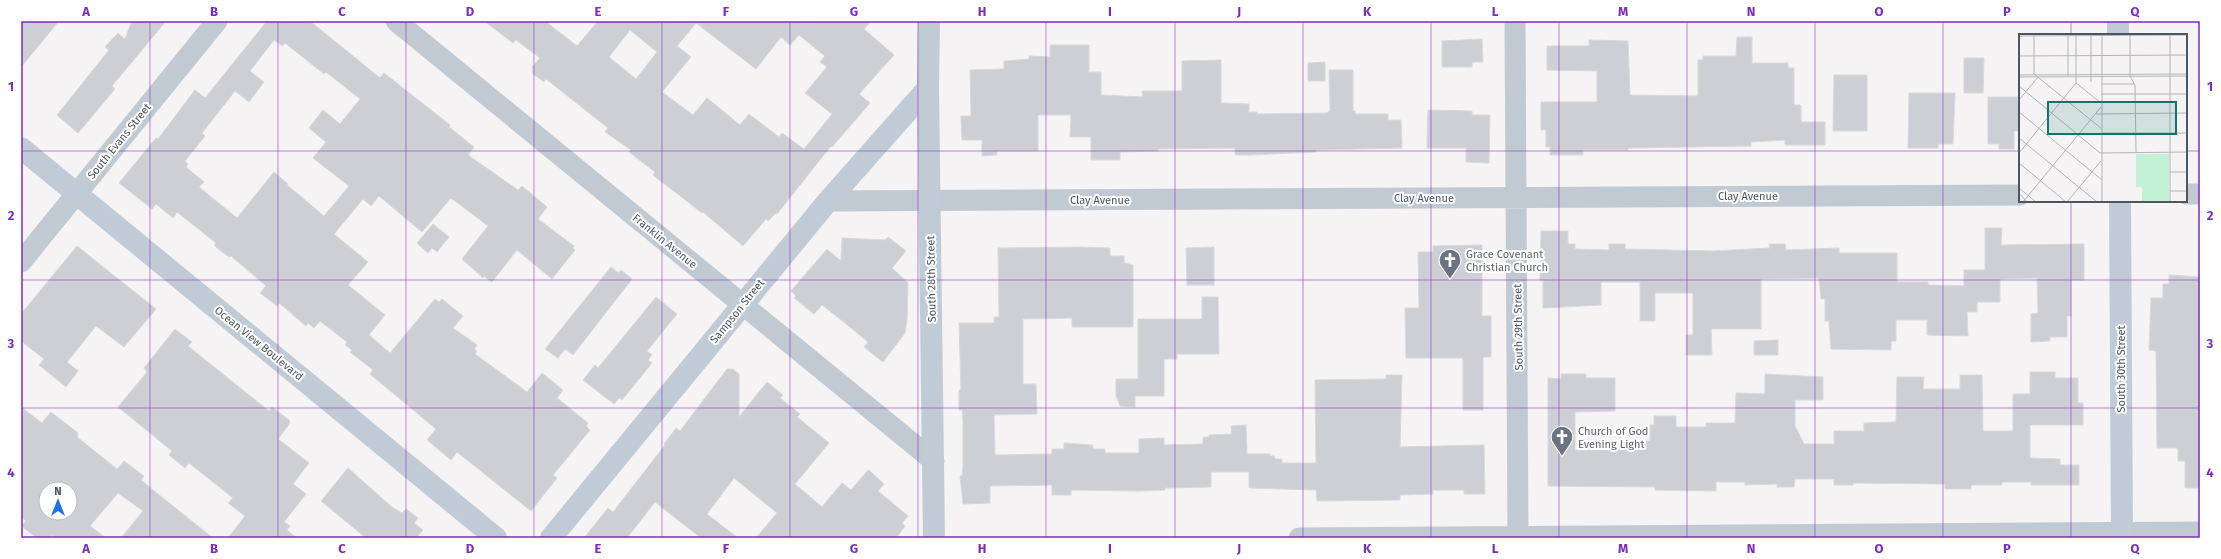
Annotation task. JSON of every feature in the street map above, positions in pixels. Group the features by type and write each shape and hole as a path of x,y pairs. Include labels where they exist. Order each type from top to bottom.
{"street":[{"name":"South Evans Street","path":"21,262 217,21"},
{"name":"Franklin Avenue","path":"396,21 934,461"},
{"name":"South 29th Street","path":"1515,21 1518,537"},
{"path":"2118,21 2118,34"},
{"name":"South 28th Street","path":"929,22 928,88 934,538"},
{"name":"Sampson Street","path":"551,538 828,201 928,88"},
{"name":"Ocean View Boulevard","path":"21,148 496,538"},
{"path":"2187,194 2200,194"},
{"name":"Clay Avenue","path":"828,201 2019,195"},
{"name":"South 30th Street","path":"2120,202 2122,535"},
{"path":"1299,538 2122,535 2200,532"}],"building":[{"path":"21,21 59,21 21,67"},
{"path":"132,21 166,21 112,86 115,89 78,133 57,115 109,50 105,47 118,33 125,39"},
{"path":"267,21 310,21 380,78 384,73 450,125 449,127 474,147 468,155 518,190 522,186 547,207 538,219 574,246 573,248 575,250 552,279 517,250 492,282 484,276 483,278 462,259 488,226 451,198 422,232 379,196 371,206 363,199 334,234 368,262 348,285 385,315 369,335 390,353 435,299 439,302 442,299 463,316 453,328 477,345 474,349 477,351 475,354 527,392 542,373 563,390 557,398 588,423 586,426 590,430 553,475 557,478 531,511 457,452 451,460 427,440 436,429 370,374 373,370 350,352 352,350 345,345 347,342 320,321 314,328 308,323 306,326 279,303 277,306 260,293 266,286 231,256 229,257 217,248 214,245 216,243 177,212 173,218 156,204 152,209 119,183 156,138 158,139 195,90 205,98","holes":["274,40 283,46 285,43 324,74 326,72 360,99 340,124 323,110 309,128 326,142 313,158 349,186 324,216 274,172 237,218 199,187 204,182 186,167 188,164 185,161 205,136 202,133 235,91 249,102 264,82 250,71"]},
{"path":"484,21 545,21 577,46 598,21 871,21 864,29 894,55 859,94 870,103 832,147 831,146 777,214 776,213 768,221 766,219 743,246 703,212 702,213 653,175 655,172 629,152 631,150 605,132 608,128 546,79 544,82 533,74 532,67 540,58 516,40 513,43","holes":["696,23 756,69 781,37 790,45 799,35 825,56 820,62 827,67 805,93 832,114 804,149 782,133 779,137 749,114 740,125 707,98 693,115 662,92 691,57 677,46","630,30 657,52 636,79 609,57"]},
{"path":"1737,37 1752,37 1752,63 1788,63 1788,68 1794,68 1794,105 1801,105 1801,122 1825,122 1825,145 1785,145 1785,140 1751,142 1751,146 1583,150 1583,155 1550,155 1550,147 1546,147 1546,130 1541,130 1541,102 1597,102 1597,71 1547,70 1547,46 1589,46 1589,40 1628,41 1630,95 1698,96 1698,60 1703,60 1703,56 1736,56"},
{"path":"1482,39 1483,62 1472,62 1472,67 1442,67 1442,41"},
{"path":"1050,45 1089,45 1089,72 1101,72 1101,95 1143,97 1142,91 1182,91 1182,61 1221,60 1221,103 1249,104 1249,112 1257,112 1257,114 1327,113 1330,111 1329,70 1353,70 1353,111 1355,111 1355,114 1388,114 1388,120 1401,120 1402,148 1316,150 1316,152 1251,155 1235,155 1235,148 1158,149 1158,151 1120,152 1120,160 1091,160 1091,137 1070,137 1071,115 1038,115 1038,151 997,151 997,155 982,156 982,140 962,140 961,116 971,116 970,70 1004,69 1004,61 1029,59 1029,56 1050,57"},
{"path":"1964,58 1984,58 1983,93 1964,93"},
{"path":"1325,62 1325,81 1308,81 1308,63"},
{"path":"1834,75 1867,75 1867,131 1833,131"},
{"path":"1909,93 1955,93 1953,144 1938,144 1938,148 1908,148"},
{"path":"1988,97 2019,97 2019,131 2014,131 2014,149 1999,149 1999,144 1988,144"},
{"path":"1428,110 1472,111 1472,115 1490,115 1489,163 1466,162 1466,148 1427,148"},
{"path":"433,224 449,237 437,252 432,248 428,253 417,243"},
{"path":"1985,228 2002,228 2001,245 2084,244 2084,280 2071,280 2071,316 2067,316 2067,337 2050,337 2050,341 2031,342 2031,314 2038,313 2037,278 2000,279 2000,302 1977,302 1977,312 1967,312 1968,336 1927,335 1927,320 1896,320 1896,341 1891,341 1891,350 1831,349 1829,321 1825,321 1825,299 1821,299 1819,278 1761,279 1761,329 1711,329 1712,355 1686,355 1686,335 1693,335 1693,293 1655,293 1655,321 1640,321 1640,282 1601,282 1601,305 1543,308 1543,280 1540,280 1541,231 1568,231 1568,244 1575,244 1575,249 1609,250 1609,244 1625,244 1625,249 1712,251 1770,248 1769,244 1785,244 1786,250 1839,248 1839,253 1897,253 1897,282 1928,282 1928,285 1964,286 1964,270 1985,270"},
{"path":"888,237 906,251 892,268 908,283 907,320 905,333 883,362 864,347 868,342 822,305 814,314 794,298 796,296 791,291 827,249 841,261 842,238 885,240"},
{"name":"Grace Covenant Christian Church","path":"1482,245 1482,316 1491,316 1491,357 1483,357 1483,410 1463,410 1463,358 1406,358 1405,308 1419,308 1418,252 1433,252 1433,246"},
{"path":"77,246 156,309 124,347 96,326 67,362 78,371 66,387 39,365 44,359 21,341 21,314"},
{"path":"1214,247 1214,285 1187,285 1186,248"},
{"path":"998,248 1110,248 1110,256 1124,256 1124,263 1133,265 1133,327 1072,327 1072,318 1023,319 1023,384 1036,384 1037,414 994,415 995,455 1052,454 1052,449 1064,449 1064,443 1093,445 1093,449 1105,449 1105,453 1139,453 1139,439 1164,438 1164,445 1203,444 1203,437 1209,437 1209,435 1232,434 1231,426 1246,425 1247,454 1270,454 1270,456 1274,456 1275,459 1282,459 1282,463 1316,463 1315,380 1386,379 1386,375 1402,375 1400,447 1484,445 1485,494 1464,494 1464,490 1433,490 1433,494 1400,495 1400,500 1317,501 1316,490 1249,488 1249,472 1211,472 1211,487 1165,488 1165,490 1139,491 1071,490 1071,495 1052,495 1052,485 990,486 990,503 963,504 960,476 962,476 963,467 963,419 962,410 959,410 959,390 961,390 959,323 994,323 994,317 999,317"},
{"path":"611,267 619,273 621,270 632,279 573,355 565,349 558,358 545,349"},
{"path":"2169,275 2200,277 2200,488 2185,488 2185,461 2178,461 2178,448 2157,448 2156,351 2149,350 2151,298 2163,298 2163,284 2169,284"},
{"path":"656,297 677,314 647,351 652,355 648,360 652,363 622,400 619,398 614,404 583,380 595,365 598,368"},
{"path":"1202,297 1218,297 1219,354 1177,354 1177,359 1164,359 1164,396 1135,396 1135,407 1120,406 1116,396 1116,379 1138,379 1138,319 1202,319"},
{"path":"175,329 192,342 188,346 269,411 272,407 289,420 290,423 278,439 309,463 293,484 306,494 284,522 290,526 287,530 297,538 228,538 245,516 228,503 233,498 189,463 185,468 169,455 172,451 118,407 147,372 144,368"},
{"path":"1778,340 1778,355 1754,355 1754,341"},
{"path":"727,369 733,369 739,374 739,417 767,382 783,395 780,398 800,414 797,417 829,443 795,484 822,507 842,483 851,490 868,470 870,471 884,484 878,491 908,516 902,523 905,526 896,538 756,538 777,513 734,478 707,514 738,538 701,538 655,502 627,538 584,538 608,508 613,512 665,445 664,444 676,428 680,431"},
{"path":"2030,372 2055,372 2055,378 2078,378 2078,403 2083,403 2083,425 2030,425 2030,458 2060,459 2060,465 2079,465 2079,485 2031,485 2031,482 2002,482 2002,485 1971,485 1971,489 1945,489 1945,484 1853,483 1853,485 1834,485 1834,479 1795,479 1794,487 1777,487 1777,484 1745,485 1745,482 1716,482 1716,491 1655,490 1655,487 1548,486 1548,378 1561,379 1561,374 1586,374 1586,378 1615,378 1615,411 1575,412 1575,450 1619,450 1622,442 1650,441 1650,425 1654,425 1654,416 1676,416 1676,427 1706,427 1706,423 1735,423 1736,393 1765,394 1765,374 1823,377 1823,400 1795,400 1795,426 1804,444 1834,444 1834,431 1864,431 1864,423 1896,422 1897,377 1924,377 1923,389 1960,389 1960,375 1982,375 1983,431 2013,431 2013,394 2030,394"},
{"path":"21,407 42,423 51,412 78,433 77,437 117,469 124,461 144,476 141,480 213,538 121,538 143,511 118,493 90,526 106,538 55,538 51,535 48,538 37,538 21,526 26,521 21,517"},
{"path":"348,468 392,507 402,513 406,509 418,518 414,523 423,530 416,538 366,538 321,501"}],"place":[{"name":"Grace Covenant Christian Church","path":"1450,280"},
{"name":"Church of God Evening Light","path":"1562,456"}]}
